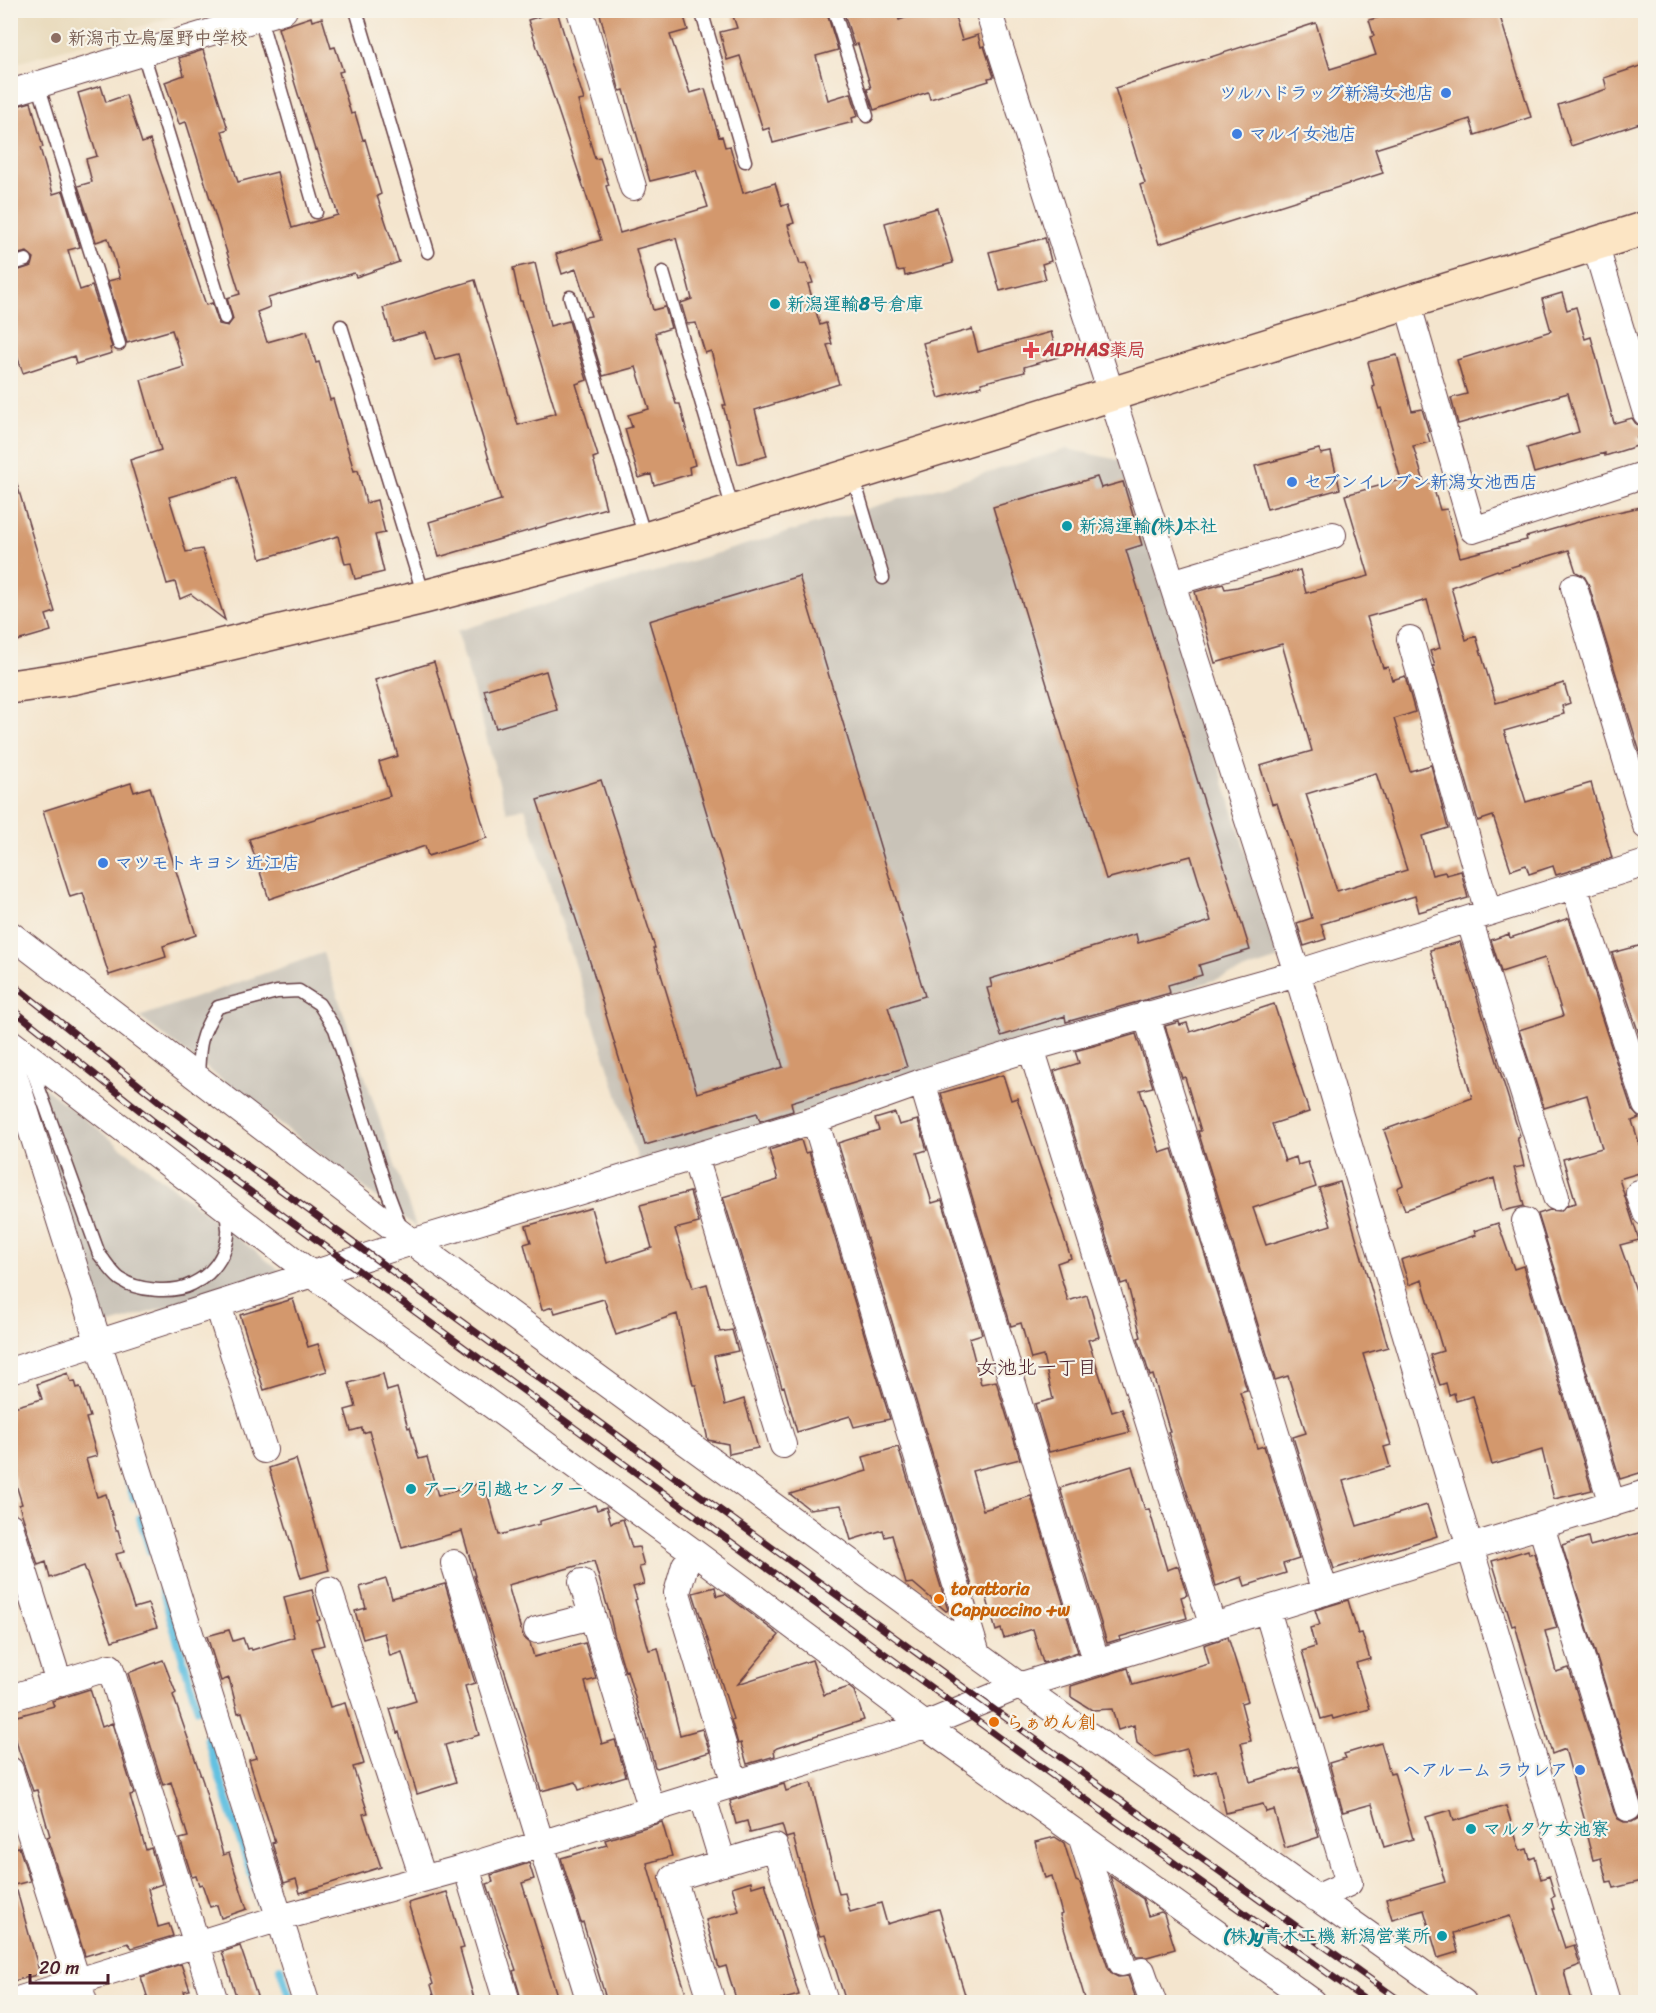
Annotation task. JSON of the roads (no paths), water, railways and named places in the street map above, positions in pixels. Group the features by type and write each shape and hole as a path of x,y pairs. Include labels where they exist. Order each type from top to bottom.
{"street":[{"path":"580,10 633,187"},
{"path":"988,10 1297,973 1607,2002"},
{"path":"10,93 272,14"},
{"path":"10,687 83,676 424,597 646,538 1646,228"},
{"path":"1595,244 1646,413"},
{"path":"1407,302 1473,530 1646,474"},
{"path":"1172,583 1333,535"},
{"path":"1574,586 1646,826"},
{"path":"1410,639 1479,916 1556,1197"},
{"path":"10,1371 313,1275 408,1239 695,1157 815,1120 922,1082 1031,1048 1297,973 1646,863"},
{"path":"1574,885 1646,1105"},
{"path":"10,934 408,1239 1019,1686 1463,2002"},
{"path":"1146,1014 1325,1592"},
{"path":"1031,1048 1213,1627"},
{"path":"16,1053 313,1275 695,1553 925,1725 1081,1836 1291,1994 1313,2002"},
{"path":"16,1053 100,1342 306,2002"},
{"path":"922,1082 1091,1645 1099,1662"},
{"path":"815,1120 977,1654"},
{"path":"695,1157 783,1445"},
{"path":"1525,1221 1612,1504"},
{"path":"218,1305 264,1450"},
{"path":"12,2002 80,1992 198,1943 466,1867 652,1810 925,1725 1019,1686 1646,1493"},
{"path":"10,1526 59,1683"},
{"path":"1541,1526 1628,1808"},
{"path":"695,1553 685,1565 677,1593 735,1784"},
{"path":"454,1563 590,2002"},
{"path":"582,1582 652,1810"},
{"path":"329,1590 423,1878"},
{"path":"1267,1610 1349,1883 1316,1898"},
{"path":"537,1630 592,1616"},
{"path":"10,1698 110,1667 215,2002"},
{"path":"10,1770 80,1992"},
{"path":"702,1794 723,1863"},
{"path":"1081,1836 1132,1967 1153,2002"},
{"path":"712,2002 673,1878 775,1847 825,2002"},
{"path":"466,1867 507,2002"}],"lane":[{"path":"356,10 428,252"},
{"path":"701,10 746,161"},
{"path":"834,10 867,116"},
{"path":"272,14 316,212"},
{"path":"143,53 225,318"},
{"path":"38,84 119,344"},
{"path":"10,265 26,260"},
{"path":"663,272 733,511"},
{"path":"570,297 646,538"},
{"path":"341,326 424,597"},
{"path":"853,474 883,578"},
{"path":"255,1132 198,1085 199,1045 206,1025 218,1007 277,992 299,991 319,1004 334,1029 387,1191 408,1239"},
{"path":"16,1053 41,1100 99,1254 120,1279 142,1289 168,1290 192,1285 213,1269 228,1245 227,1219 212,1185 181,1161"}],"waterway":[{"path":"128,1479 134,1498"},
{"path":"140,1518 150,1551"},
{"path":"162,1589 198,1709"},
{"path":"207,1738 264,1913"},
{"path":"280,1968 291,2002"}],"railway":[{"path":"10,982 164,1105 1014,1724 1402,2002"},
{"path":"10,1007 152,1120 1003,1740 1368,2002"}],"place":[{"name":"新潟市立鳥屋野中学校","path":"56,38"},
{"name":"ツルハドラッグ新潟女池店","path":"1446,93"},
{"name":"マルイ女池店","path":"1237,134"},
{"name":"新潟運輸8号倉庫","path":"775,304"},
{"name":"ALPHAS薬局","path":"1031,350"},
{"name":"セブンイレブン新潟女池西店","path":"1292,482"},
{"name":"新潟運輸(株)本社","path":"1067,526"},
{"name":"マツモトキヨシ 近江店","path":"103,863"},
{"name":"アーク引越センター","path":"411,1489"},
{"name":"torattoria Cappuccino +w","path":"939,1599"},
{"name":"らぁめん創","path":"994,1722"},
{"name":"ヘアルーム ラウレア","path":"1580,1770"},
{"name":"マルタケ女池寮","path":"1471,1829"},
{"name":"(株)y青木工機 新潟営業所","path":"1442,1936"}],"district":[{"name":"女池北一丁目","path":"1037,1367"}]}
